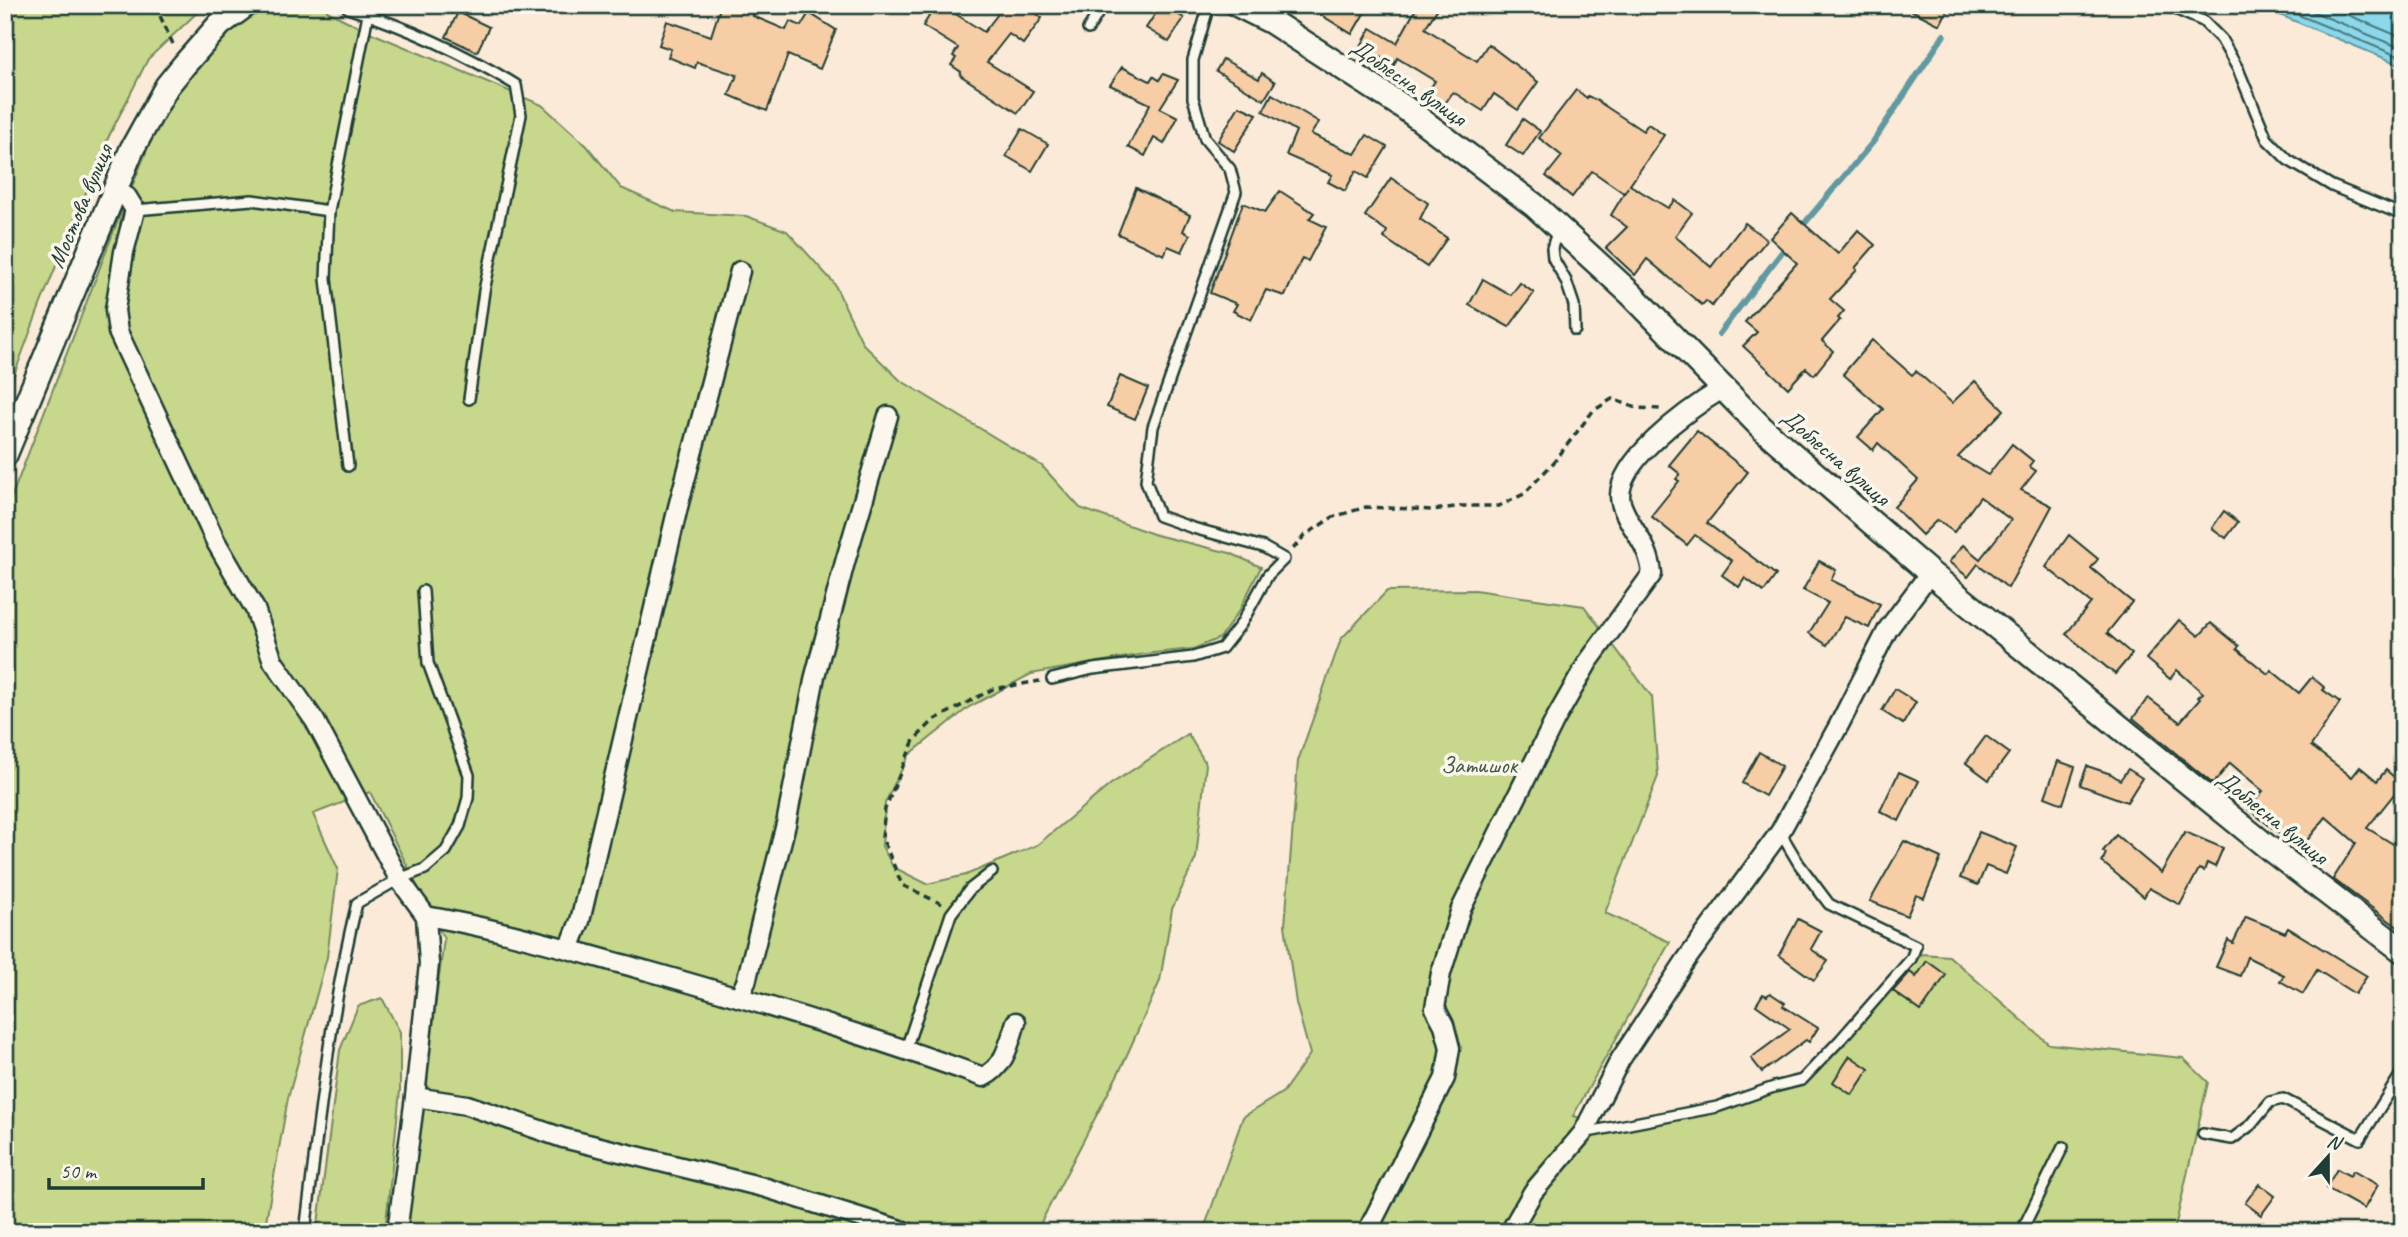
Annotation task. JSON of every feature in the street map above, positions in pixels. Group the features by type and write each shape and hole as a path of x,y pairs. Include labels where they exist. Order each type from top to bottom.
{"street":[{"name":"Мостова вулиця","path":"5,455 132,149 167,86 220,24 246,5"},
{"name":"Доблесна вулиця","path":"1238,5 1272,22 1405,108 1534,205 1631,294 1762,428 1930,573 2270,849 2403,951"},
{"path":"114,189 127,197 135,210 124,252 114,310 118,332 216,542 255,609 273,661 315,721 399,879 426,916 429,964 397,1232"},
{"path":"569,949 580,921 678,507 740,271"},
{"path":"1367,1232 1445,1078 1450,1048 1444,1025 1435,1008 1441,973 1461,909 1516,796 1575,685 1620,616 1652,574 1650,555 1620,503 1622,484 1635,460 1688,410 1723,389"},
{"path":"739,997 746,982 786,824 828,625 888,416"},
{"path":"1510,1232 1532,1192 1583,1133 1620,1060 1686,960 1780,832 1888,629 1930,573"},
{"path":"426,916 475,925 569,949 739,997 906,1049 983,1077 994,1072 1005,1056 1016,1022"},
{"path":"415,1097 467,1105 563,1138 763,1187 907,1232"}],"lane":[{"path":"347,5 348,8 411,32 494,71 516,85 522,115 484,291 469,399"},
{"path":"780,5 790,8 792,5"},
{"path":"1088,29 1103,5"},
{"path":"1052,678 1093,669 1193,657 1222,648 1241,624 1268,575 1284,559 1263,547 1159,516 1146,481 1153,426 1236,192 1230,169 1205,139 1193,97 1193,60 1209,5"},
{"path":"2166,5 2203,21 2221,39 2238,69 2267,139 2288,160 2332,186 2403,215"},
{"path":"348,466 326,278 329,211 368,14"},
{"path":"135,210 252,200 329,211"},
{"path":"1558,228 1552,248 1553,258 1566,281 1574,305 1575,330"},
{"path":"305,1232 327,1054 346,945 357,903 399,879 425,869 446,851 460,826 468,798 469,775 428,663 423,592"},
{"path":"1583,1133 1717,1107 1773,1087 1802,1080 1841,1040 1911,959 1916,946 1829,904 1799,864 1780,832"},
{"path":"906,1049 951,914 970,889 992,872"},
{"path":"2203,1134 2232,1139 2251,1125 2270,1102 2283,1099 2360,1139 2403,1071"},
{"path":"2021,1232 2063,1147"}],"path":[{"path":"155,5 184,65"},
{"path":"1284,559 1304,536 1333,517 1366,507 1433,510 1461,506 1499,506 1524,495 1554,462 1593,411 1612,398 1637,408 1688,410"},
{"path":"951,914 940,902 902,885 882,837 885,809 914,740 934,720 993,689 1052,678"}],"green space":[{"path":"5,5 205,5 148,59 109,136 5,399"},
{"path":"261,5 326,5 327,11 367,31 542,105 587,146 621,188 675,212 746,216 787,231 834,283 863,344 900,380 1042,466 1080,508 1156,535 1230,553 1261,567 1240,609 1220,638 1193,649 1144,654 1031,674 969,707 909,755 885,803 882,846 893,867 927,884 966,875 1037,845 1111,784 1188,734 1206,764 1196,858 1172,909 1160,981 1122,1066 1036,1232 406,1232 444,939 370,792 313,814 338,869 327,957 288,1098 264,1232 5,1232 5,514 167,101 219,37"},
{"name":"Затишок","path":"1475,590 1584,606 1652,697 1658,776 1605,913 1670,942 1573,1116 1626,1130 1804,1085 1922,954 1949,956 2049,1044 2183,1058 2208,1082 2174,1232 1203,1232 1243,1117 1283,1092 1310,1054 1296,1003 1285,925 1298,761 1341,639 1387,591"},
{"path":"382,998 400,1032 400,1091 385,1232 317,1232 340,1050 358,1006"}],"water":[{"path":"2256,5 2403,5 2403,66"}],"building":[{"path":"721,5 754,14 753,16 786,30 790,21 801,26 809,13 836,30 820,69 788,55 767,111 729,95 737,75 697,62 695,68 668,57 671,49 659,45 667,21 711,36"},
{"path":"936,5 955,5 951,11 984,32 1005,5 1025,5 1042,18 1023,44 1009,34 987,62 1033,91 1018,113 960,75 961,72 951,65 958,48 923,26"},
{"path":"1161,5 1184,18 1169,42 1146,28"},
{"path":"1305,5 1369,5 1352,34"},
{"path":"1418,5 1440,5 1425,28 1445,41 1477,61 1488,44 1538,82 1518,110 1494,94 1483,111 1453,92 1441,109 1424,97 1435,81 1397,58 1394,65 1361,46 1371,28 1397,43"},
{"path":"1901,5 1950,5 1940,25"},
{"path":"458,12 489,27 477,52 446,37"},
{"path":"1223,59 1259,79 1262,73 1275,82 1264,100 1216,71"},
{"path":"1122,67 1150,81 1153,76 1159,80 1163,74 1178,80 1160,108 1178,117 1164,144 1154,138 1145,156 1128,147 1150,104 1110,85"},
{"path":"1576,90 1643,131 1648,124 1664,135 1630,185 1668,208 1675,200 1692,213 1675,236 1711,267 1745,223 1767,240 1712,306 1706,301 1702,305 1647,259 1635,275 1606,248 1627,227 1611,215 1628,187 1624,193 1592,171 1572,197 1546,176 1562,156 1539,138"},
{"path":"1272,94 1319,122 1311,134 1355,154 1367,135 1387,147 1368,178 1356,171 1345,191 1328,182 1332,175 1286,155 1296,131 1263,111"},
{"path":"1239,106 1257,114 1234,151 1218,141"},
{"path":"1523,119 1540,131 1523,156 1506,145"},
{"path":"1022,129 1048,144 1032,171 1006,156"},
{"path":"1391,178 1428,203 1420,219 1447,238 1427,267 1384,238 1387,231 1365,216"},
{"path":"1136,188 1190,215 1183,231 1190,235 1182,252 1168,246 1164,255 1118,234"},
{"path":"1280,191 1314,213 1309,219 1326,227 1308,261 1302,258 1285,296 1266,290 1251,320 1233,311 1237,304 1210,293 1243,203 1265,212"},
{"path":"1792,213 1838,254 1858,230 1875,245 1855,268 1857,270 1830,299 1844,311 1822,341 1833,351 1814,375 1806,368 1788,388 1743,346 1757,332 1745,322 1797,263 1770,238"},
{"path":"1483,279 1511,295 1520,283 1534,293 1509,327 1469,305"},
{"path":"1872,340 1912,375 1916,371 1952,403 1975,381 2004,410 1958,457 1988,475 2012,444 2033,461 2029,466 2036,471 2021,490 2052,506 2008,588 1978,564 1968,577 1949,562 1963,545 1980,559 2011,520 1980,497 1954,532 1937,520 1922,535 1894,507 1918,480 1878,443 1873,450 1858,437 1883,409 1843,374"},
{"path":"1120,376 1148,388 1135,419 1107,407"},
{"path":"1697,431 1748,472 1707,523 1776,575 1764,592 1745,578 1739,587 1722,575 1732,561 1695,535 1687,545 1651,516 1679,481 1676,479 1680,474 1669,465"},
{"path":"2224,511 2238,522 2226,538 2212,528"},
{"path":"2069,535 2098,559 2091,568 2132,602 2107,633 2132,654 2115,674 2066,634 2091,603 2046,567"},
{"path":"1819,561 1836,570 1831,580 1880,604 1869,628 1845,617 1827,645 1809,633 1828,603 1803,590"},
{"path":"2179,620 2199,636 2211,623 2268,674 2271,670 2299,693 2312,677 2325,688 2323,690 2340,702 2311,746 2352,777 2360,767 2377,781 2386,770 2402,784 2367,828 2403,850 2403,931 2333,879 2356,843 2326,817 2300,849 2248,809 2263,791 2230,763 2213,784 2133,718 2148,698 2180,722 2203,693 2177,670 2170,679 2146,659"},
{"path":"1895,689 1916,702 1903,724 1882,711"},
{"path":"1986,736 2009,753 1989,780 1966,763"},
{"path":"1759,752 1782,766 1765,796 1742,783"},
{"path":"2058,761 2075,767 2063,804 2045,797"},
{"path":"2087,766 2120,780 2128,769 2142,778 2127,802 2080,785"},
{"path":"1899,772 1919,781 1899,821 1880,811"},
{"path":"1979,832 2017,847 2006,874 1986,866 1978,885 1960,878"},
{"path":"2185,832 2223,848 2215,867 2207,863 2204,871 2199,869 2180,905 2149,888 2144,897 2102,862 2106,853 2103,851 2116,835 2161,873"},
{"path":"1904,841 1941,858 1924,898 1916,895 1907,916 1870,901"},
{"path":"2246,917 2285,933 2288,928 2367,976 2355,994 2317,970 2303,994 2280,981 2284,975 2247,957 2240,976 2216,967 2228,940 2233,943"},
{"path":"1798,919 1821,931 1811,949 1828,961 1814,980 1779,955"},
{"path":"1927,961 1946,975 1921,1011 1893,991 1910,972 1916,977"},
{"path":"1770,993 1785,1003 1783,1006 1818,1028 1809,1042 1806,1040 1762,1072 1751,1058 1790,1029 1756,1005 1763,994 1767,996"},
{"path":"1850,1056 1869,1069 1852,1095 1833,1082"},
{"path":"2337,1169 2350,1176 2353,1171 2378,1185 2364,1209 2326,1188"},
{"path":"2259,1184 2275,1196 2261,1215 2245,1203"}],"waterway":[{"path":"1799,230 1873,142 1944,35"},
{"path":"1719,334 1788,244"}]}
